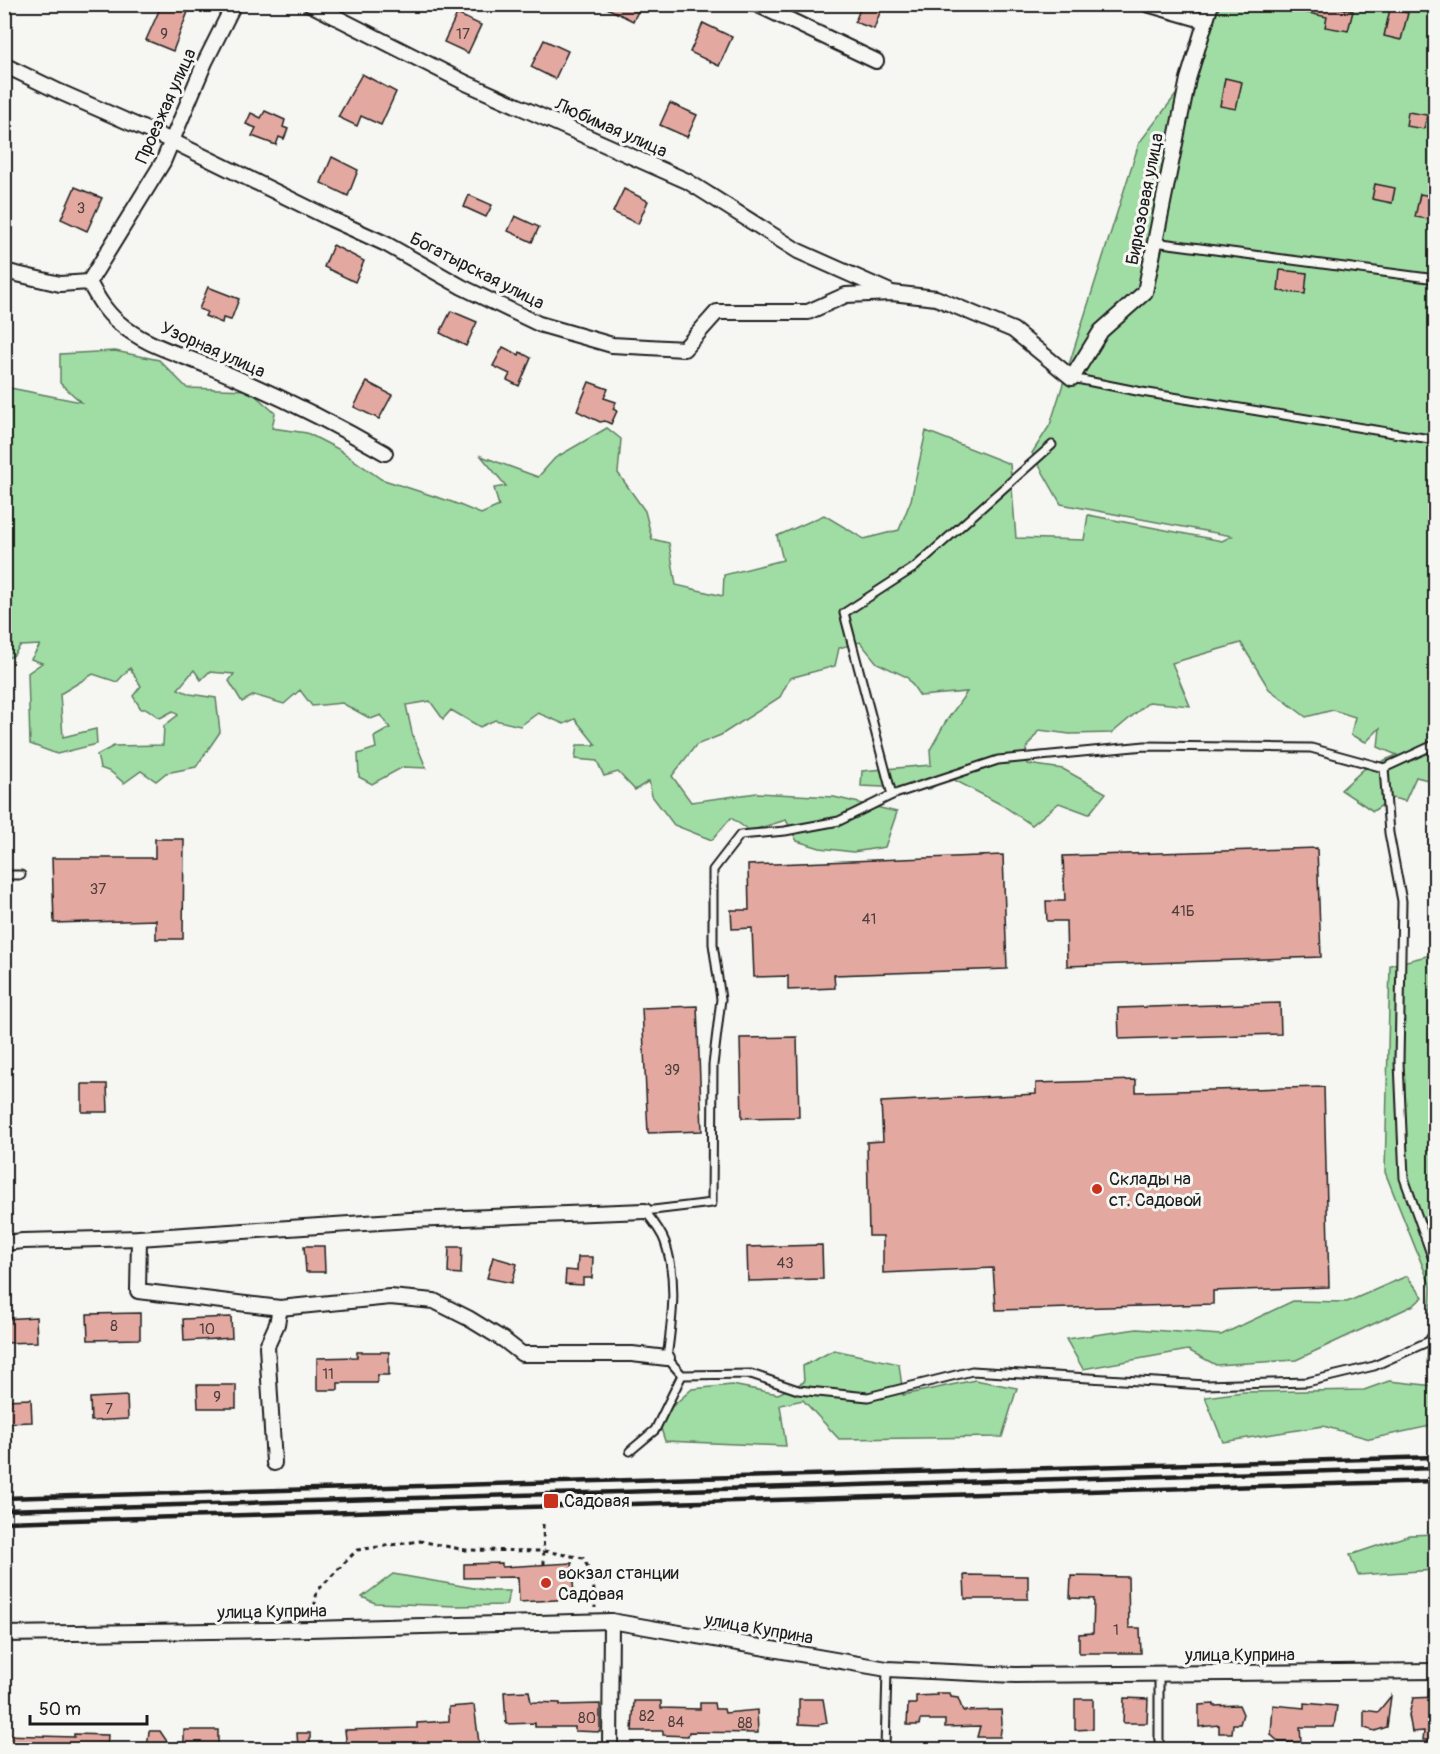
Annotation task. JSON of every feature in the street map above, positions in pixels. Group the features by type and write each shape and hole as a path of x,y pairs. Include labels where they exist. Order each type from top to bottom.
{"street":[{"name":"Проезжая улица","path":"89,282 163,162 205,62 234,4"},
{"name":"Любимая улица","path":"310,4 466,83 687,181 798,251 892,293"},
{"path":"756,4 876,61"},
{"path":"1147,4 1206,21"},
{"name":"Бирюзовая улица","path":"1072,378 1101,331 1145,292 1188,79 1211,4"},
{"name":"Богатырская улица","path":"4,65 172,141 386,244 462,288 539,324 612,345 684,349 717,312 808,312 846,295 892,293 936,298 1013,330 1072,378"},
{"path":"4,271 60,284 89,282"},
{"name":"Узорная улица","path":"89,282 100,303 119,323 161,349 208,366 337,425 385,453"},
{"path":"4,1243 139,1238 410,1220 645,1211"},
{"path":"139,1238 138,1291 280,1308 390,1297 434,1301 468,1318 522,1354 621,1354 667,1358"},
{"path":"274,1463 267,1346 277,1324 280,1308"},
{"path":"610,1749 611,1621"},
{"name":"улица Куприна","path":"4,1634 611,1621 887,1669 1015,1675 1436,1671"}],"lane":[{"path":"1418,4 1436,8"},
{"path":"1154,242 1436,279"},
{"path":"1072,378 1142,392 1436,440"},
{"path":"892,795 844,613 915,567 1052,445"},
{"path":"1435,1338 1374,1366 1308,1382 1206,1385 972,1371 868,1397 798,1390 751,1374 682,1375 667,1358 673,1307 671,1269 664,1241 645,1211 712,1203 713,1065 721,999 713,944 713,870 740,835 785,831 839,821 892,795 998,760 1145,747 1311,748 1384,768 1436,744"},
{"path":"1384,768 1389,832 1402,901 1398,1062 1404,1178 1436,1268"},
{"path":"4,875 21,875"},
{"path":"630,1451 655,1430 682,1375"},
{"path":"885,1749 887,1669"},
{"path":"1159,1673 1159,1749"}],"path":[{"path":"543,1524 544,1564"},
{"path":"310,1629 317,1591 357,1550 420,1540 465,1550 544,1551 582,1558 593,1576 595,1621"}],"green space":[{"path":"1206,5 1435,5 1436,782 1416,777 1405,801 1393,798 1373,811 1341,790 1364,769 1397,755 1378,747 1380,728 1366,742 1351,735 1355,717 1333,710 1306,717 1269,689 1241,643 1172,663 1190,706 1149,702 1112,733 1070,734 1039,730 1026,749 1028,764 1063,769 1106,793 1089,814 1059,803 1032,825 1002,805 949,777 930,789 861,786 862,771 931,765 930,750 945,723 967,692 920,696 907,677 877,663 860,642 839,648 835,666 790,678 780,697 721,735 696,745 672,776 691,802 757,793 834,797 897,812 885,847 853,852 820,848 797,841 786,820 750,831 731,818 712,840 674,825 652,796 649,781 635,790 618,772 604,776 597,761 575,759 577,745 596,745 575,719 564,724 538,713 520,726 495,720 480,727 451,710 443,719 430,701 406,705 412,733 426,768 403,767 372,784 359,777 358,754 376,748 374,737 390,728 381,715 371,719 342,703 312,706 300,690 284,704 254,695 242,702 229,681 234,674 209,672 201,680 194,670 178,689 190,694 216,698 220,732 196,767 166,773 156,781 141,771 124,783 111,772 100,768 97,755 114,746 163,745 164,726 178,715 173,711 160,718 147,709 141,709 133,696 141,686 130,668 117,682 93,674 60,694 63,737 96,729 97,744 57,754 30,744 28,673 42,663 31,659 40,645 20,646 13,656 5,659 5,387 81,402 60,383 60,354 115,351 159,360 187,388 249,390 275,413 272,428 307,433 338,449 381,479 481,514 499,506 494,488 506,486 481,456 538,477 555,458 607,428 621,439 618,473 645,511 652,539 669,543 676,585 723,596 724,575 783,560 777,536 824,515 864,539 899,530 911,500 926,431 1010,464 1016,538 1084,540 1088,515 1222,541 1232,536 1061,504 1032,453 1050,425 1139,143 1188,79"},
{"path":"1435,954 1435,1367 1427,1364 1431,1287 1385,1172 1390,965"},
{"path":"1407,1276 1423,1297 1414,1305 1296,1360 1216,1365 1188,1350 1083,1369 1066,1339 1137,1329 1221,1335 1293,1301 1347,1302"},
{"path":"834,1350 899,1364 903,1395 975,1380 1017,1388 1002,1437 839,1439 803,1400 780,1405 786,1446 665,1441 658,1419 692,1389 732,1385 778,1394 804,1382 803,1366"},
{"path":"1389,1381 1435,1386 1435,1425 1370,1439 1323,1426 1223,1442 1205,1397 1243,1392 1364,1390"},
{"path":"1435,1534 1435,1570 1358,1575 1350,1555 1410,1535"},
{"path":"393,1574 491,1591 510,1591 506,1605 375,1603 362,1597"}],"building":[{"path":"162,4 191,4 173,51 146,40"},
{"path":"599,4 642,4 633,21"},
{"path":"862,4 883,4 874,29 855,22"},
{"path":"1294,4 1324,4 1353,11 1348,31 1325,27 1327,17 1294,10"},
{"path":"1390,9 1408,13 1401,40 1384,36"},
{"path":"457,14 481,25 468,53 444,42"},
{"path":"703,23 732,37 719,66 690,52"},
{"path":"544,40 568,51 555,79 531,67"},
{"path":"362,74 396,92 381,125 361,116 357,126 338,117"},
{"path":"1225,78 1242,82 1236,109 1220,106"},
{"path":"670,103 697,115 687,137 660,125"},
{"path":"265,111 285,120 283,127 288,129 284,139 279,137 276,145 252,136 256,128 246,124 251,113 261,118"},
{"path":"1408,112 1427,115 1424,129 1406,126"},
{"path":"332,157 358,170 348,196 321,183"},
{"path":"1375,184 1395,188 1392,203 1372,199"},
{"path":"75,187 102,198 87,231 61,219"},
{"path":"624,189 648,201 638,224 613,212"},
{"path":"1420,194 1436,197 1434,220 1415,217"},
{"path":"469,195 492,205 486,217 464,207"},
{"path":"515,216 539,227 532,242 508,231"},
{"path":"333,245 364,261 355,282 324,267"},
{"path":"1280,270 1307,273 1305,294 1278,291"},
{"path":"208,287 239,299 231,320 223,318 222,323 205,316 207,312 199,309"},
{"path":"451,311 477,322 466,346 440,333"},
{"path":"503,347 531,358 519,386 507,380 510,374 493,366"},
{"path":"367,382 392,395 379,419 354,407"},
{"path":"589,382 608,389 604,398 616,402 613,409 617,411 611,424 605,421 600,422 577,411"},
{"path":"155,839 184,839 183,939 156,939 156,920 54,923 52,858 155,858"},
{"path":"1317,848 1321,957 1067,966 1066,921 1047,921 1046,901 1065,901 1063,856"},
{"path":"1003,855 1007,969 834,975 835,988 788,990 788,976 754,977 752,928 732,929 731,910 749,910 748,865"},
{"path":"1280,1003 1281,1034 1119,1039 1118,1008"},
{"path":"697,1006 702,1131 648,1133 642,1008"},
{"path":"797,1037 799,1117 742,1118 740,1038"},
{"name":"Склады на ст. Садовой","path":"1136,1080 1136,1092 1324,1087 1329,1287 1213,1291 1213,1304 996,1310 993,1268 883,1273 883,1236 869,1236 867,1142 883,1141 881,1102 1036,1094 1036,1083"},
{"path":"82,1084 107,1084 108,1112 82,1112"},
{"path":"822,1245 823,1279 748,1281 747,1247"},
{"path":"304,1246 324,1246 325,1272 306,1272"},
{"path":"449,1247 462,1247 461,1274 448,1273"},
{"path":"493,1257 517,1264 512,1283 487,1278"},
{"path":"578,1257 593,1257 592,1278 583,1278 583,1285 565,1284 566,1270 577,1271"},
{"path":"140,1313 140,1339 88,1340 87,1314"},
{"path":"36,1317 37,1342 4,1343 4,1319"},
{"path":"231,1317 232,1338 184,1341 183,1319"},
{"path":"357,1352 389,1352 389,1375 377,1375 377,1383 338,1383 338,1390 317,1390 317,1358 357,1357"},
{"path":"197,1385 236,1385 236,1408 198,1408"},
{"path":"127,1396 128,1419 91,1421 90,1398"},
{"path":"31,1399 32,1422 4,1423 4,1400"},
{"name":"вокзал станции Садовая","path":"502,1563 502,1567 572,1563 574,1599 519,1602 518,1577 464,1578 464,1564"},
{"path":"964,1575 1028,1576 1028,1599 965,1599"},
{"path":"1071,1576 1128,1577 1129,1628 1140,1628 1141,1653 1079,1653 1079,1634 1093,1633 1094,1599 1070,1598"},
{"path":"529,1691 531,1702 560,1703 560,1705 600,1704 600,1732 575,1731 575,1727 535,1727 535,1723 506,1724 504,1692"},
{"path":"936,1693 950,1693 951,1697 958,1698 963,1711 1001,1710 1000,1737 977,1737 980,1726 945,1727 945,1720 920,1720 919,1725 907,1725 908,1704 916,1704 916,1696 937,1695"},
{"path":"1391,1696 1387,1727 1375,1731 1364,1728 1364,1710 1378,1712"},
{"path":"1436,1697 1436,1740 1423,1740 1424,1731 1412,1732 1409,1715 1413,1698"},
{"path":"1124,1698 1148,1699 1147,1723 1123,1723"},
{"path":"799,1699 823,1699 827,1723 799,1724"},
{"path":"1075,1699 1093,1699 1093,1729 1075,1730"},
{"path":"634,1701 661,1701 661,1708 700,1709 700,1703 714,1703 715,1709 724,1709 725,1713 757,1710 758,1733 689,1732 688,1736 663,1735 663,1731 632,1731"},
{"path":"1304,1703 1337,1706 1334,1727 1300,1727 1301,1742 1279,1742 1271,1735 1273,1705 1304,1708"},
{"path":"1214,1704 1214,1706 1239,1705 1243,1714 1240,1724 1233,1724 1232,1733 1219,1733 1219,1725 1199,1727 1199,1705"},
{"path":"474,1705 479,1743 457,1747 456,1744 410,1744 410,1749 343,1749 346,1739 345,1730 417,1728 417,1723 449,1721 449,1707"},
{"path":"184,1730 218,1730 218,1749 184,1749"},
{"path":"149,1731 160,1731 172,1749 147,1749"},
{"path":"297,1733 310,1733 310,1749 298,1749"},
{"path":"74,1734 108,1735 107,1749 4,1749 4,1735 74,1737"}],"railway":[{"path":"4,1498 1436,1457"},
{"path":"4,1510 1436,1468"},
{"path":"4,1522 1436,1481"}],"place":[{"name":"Склады на ст. Садовой","path":"1097,1189"},
{"name":"Садовая","path":"551,1501"},
{"name":"вокзал станции Садовая","path":"546,1583"}]}
